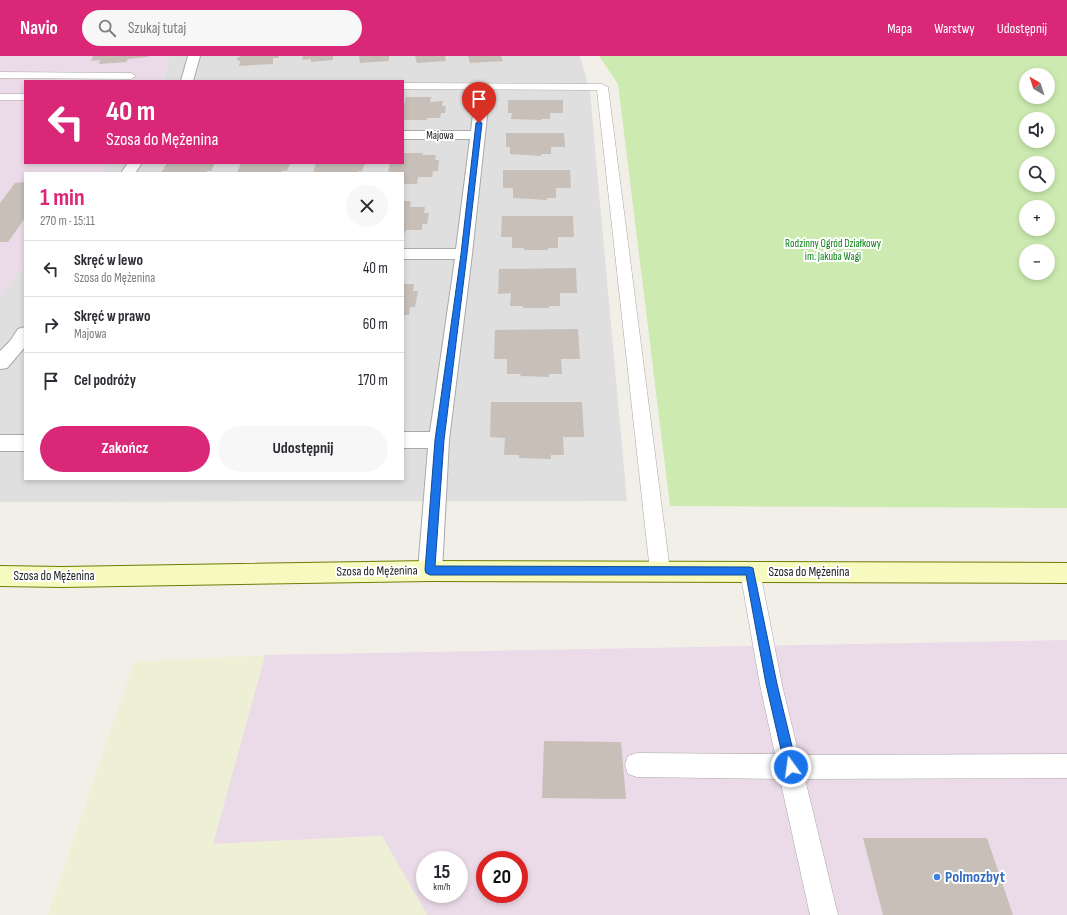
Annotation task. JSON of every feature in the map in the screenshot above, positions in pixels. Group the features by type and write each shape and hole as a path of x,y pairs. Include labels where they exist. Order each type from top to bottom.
{"main road":[{"name":"Szosa do Mężenina","path":"0,576 430,570 1067,574"}],"street":[{"path":"187,80 194,56"},
{"path":"430,570 440,440 482,98"},
{"name":"Majowa","path":"404,135 478,135"},
{"path":"404,254 464,254"},
{"path":"0,363 17,346 24,335"},
{"path":"404,440 440,440"},
{"path":"0,443 24,443"}],"lane":[{"path":"0,75 131,76"},
{"path":"404,86 602,87 660,571"},
{"path":"0,97 24,97"},
{"path":"750,571 771,684 824,915"},
{"path":"637,765 791,767 1067,766"}],"shaded area":[{"path":"0,56 169,56 163,80 24,80 24,164 109,164 102,172 24,172 24,267 0,296"},
{"path":"169,56 580,56 590,92 627,501 0,502 0,296 24,267 24,480 404,480 404,172 102,172 109,164 404,164 404,80 163,80"},
{"path":"1067,640 1067,915 427,915 420,903 468,903 468,851 416,851 416,896 381,836 212,844 265,655"}],"green space":[{"name":"Rodzinny Ogród Działkowy im. Jakuba Wagi","path":"599,56 1067,56 1067,508 670,506 618,84"},
{"path":"265,655 213,844 382,836 416,896 416,903 420,903 427,915 48,915 134,662"}],"building":[{"path":"93,56 148,57 128,59 126,62 99,64 100,60 91,61"},
{"path":"241,56 279,56 278,58 273,58 273,64 239,66 240,61 237,60 237,58"},
{"path":"303,56 333,56 333,60 311,62 311,59 302,60"},
{"path":"359,56 389,56 389,61 360,63"},
{"path":"415,56 445,56 446,61 417,63"},
{"path":"468,56 501,56 503,61 470,63"},
{"path":"406,97 431,97 430,102 443,101 442,106 446,106 445,113 441,113 440,118 427,118 427,120 404,120 404,106"},
{"path":"508,100 563,100 563,113 550,113 550,119 511,119 512,113 508,113"},
{"path":"506,133 564,133 565,147 551,147 551,154 541,154 541,156 510,154 510,147 506,147"},
{"path":"404,153 436,155 435,160 439,160 438,171 433,171 432,177 418,177 417,184 404,184 404,172 388,172 390,164 404,164"},
{"path":"166,164 214,164 211,171 206,172 162,172"},
{"path":"241,164 290,164 287,171 282,172 237,172"},
{"path":"316,164 365,164 362,171 358,172 313,172"},
{"path":"503,170 570,170 571,188 556,188 556,198 547,198 547,200 513,198 513,188 503,188"},
{"path":"24,182 24,219 8,242 0,242 0,203 15,183"},
{"path":"404,201 411,201 410,207 425,207 424,213 429,213 427,224 422,224 422,230 406,230 405,233"},
{"path":"502,216 573,216 574,237 558,237 558,248 548,248 548,250 524,250 524,248 512,248 512,237 501,237"},
{"path":"576,268 577,293 560,293 560,306 549,306 549,308 523,308 523,306 510,306 511,293 498,294 499,269"},
{"path":"404,284 414,284 413,291 418,291 415,307 410,307 409,315 404,315"},
{"path":"578,329 580,359 561,359 562,374 549,374 549,377 507,374 507,359 494,359 495,330"},
{"path":"491,402 582,402 584,437 563,437 564,455 551,455 551,459 519,458 519,455 504,455 505,438 490,437"},
{"path":"544,741 621,742 626,799 542,798"},
{"name":"Polmozbyt","path":"863,838 987,838 1013,915 883,915"}],"place":[{"name":"Polmozbyt","path":"937,877"}],"route":[{"path":"479,123 440,440 430,570 750,571 771,684 791,767"}]}
